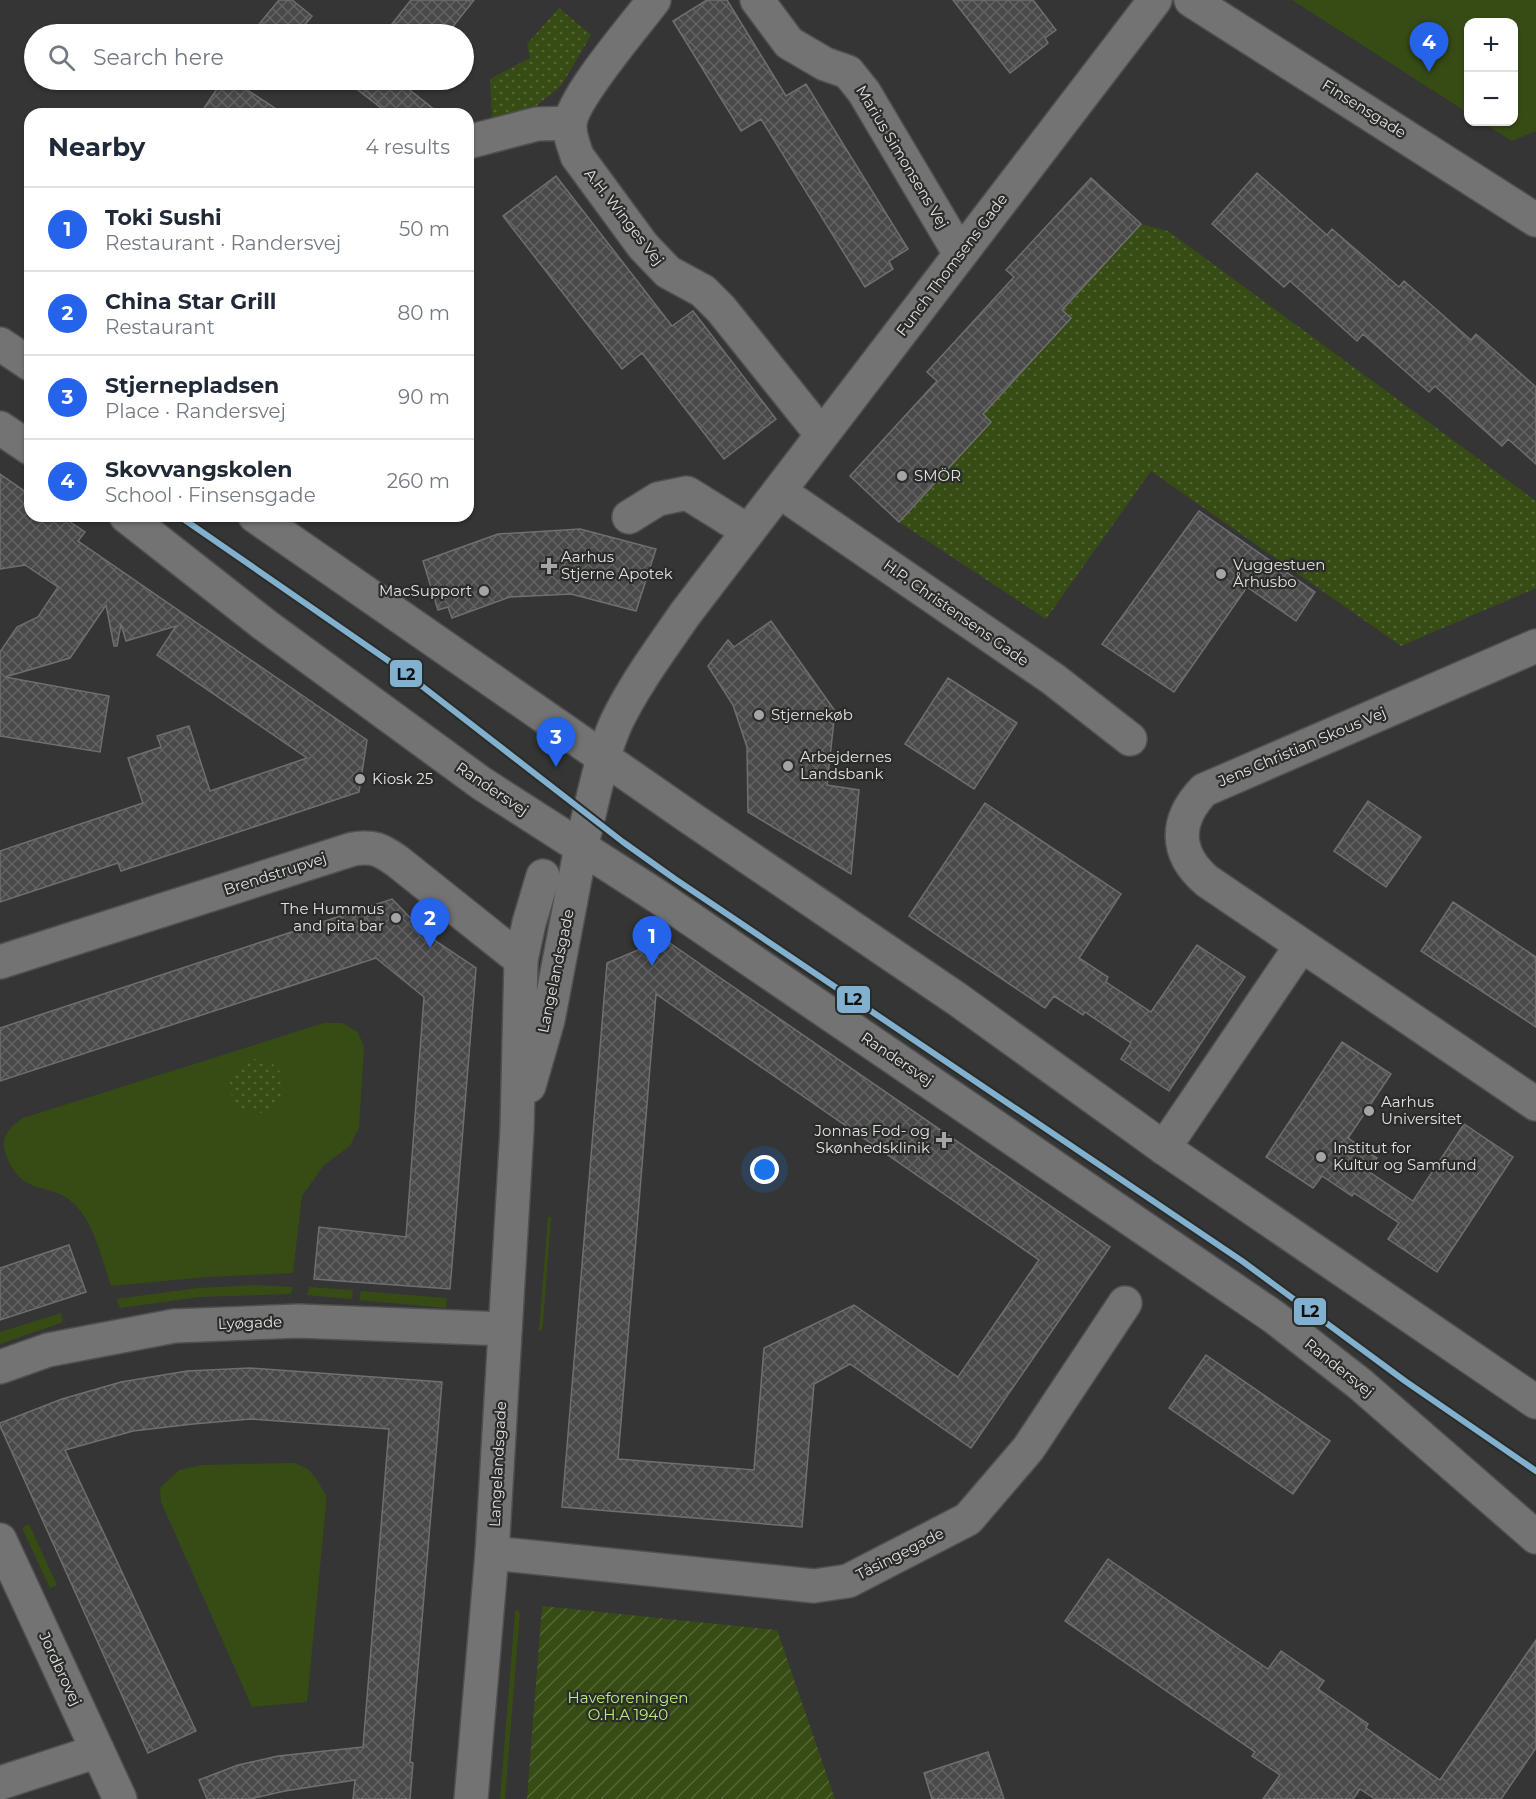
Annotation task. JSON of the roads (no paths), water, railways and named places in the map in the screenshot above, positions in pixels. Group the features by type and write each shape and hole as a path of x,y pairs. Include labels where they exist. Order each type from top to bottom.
{"street":[{"path":"474,140 537,124 570,123 575,108 591,82 654,0"},
{"name":"Marius Simonsens Vej","path":"757,0 789,43 825,64 848,72 859,85 960,254"},
{"name":"Funch Thomsens Gade","path":"581,847 604,757 616,723 636,688 685,614 1155,0"},
{"name":"Finsensgade","path":"1191,0 1533,214"},
{"name":"A.H. Winges Vej","path":"570,123 577,156 643,246 668,272 703,291 721,309 822,435"},
{"path":"0,344 24,360"},
{"path":"0,428 24,444"},
{"name":"H.P. Christensens Gade","path":"779,491 1053,679 1130,740"},
{"path":"629,517 658,499 687,493 748,531"},
{"name":"Randersvej","path":"134,522 265,625 481,783 657,896 1274,1317 1360,1384 1536,1537"},
{"path":"264,522 689,817 957,999 1164,1148 1536,1402"},
{"name":"Jens Christian Skous Vej","path":"1536,645 1204,790 1192,802 1180,839 1194,870 1207,881 1536,1104"},
{"name":"Brendstrupvej","path":"0,962 353,849 369,847 384,852 397,861 521,960"},
{"name":"Langelandsgade","path":"517,1129 548,1020 581,847"},
{"name":"Langelandsgade","path":"471,1799 492,1553 517,1129 521,960 543,876"},
{"path":"1164,1148 1301,946"},
{"name":"Tåsingegade","path":"492,1553 814,1586 848,1581 968,1519 1028,1449 1125,1303"},
{"name":"Lyøgade","path":"0,1367 48,1350 174,1326 298,1321 505,1329"},
{"name":"Jordbrovej","path":"0,1540 120,1799"},
{"path":"0,1783 98,1751"}],"place":[{"name":"Skovvangskolen","path":"1429,72"},
{"name":"SMÖR","path":"902,476"},
{"name":"Aarhus Stjerne Apotek","path":"549,566"},
{"name":"Vuggestuen Århusbo","path":"1221,574"},
{"name":"MacSupport","path":"484,591"},
{"name":"Stjernekøb","path":"759,715"},
{"name":"Arbejdernes Landsbank","path":"788,766"},
{"name":"Stjernepladsen","path":"556,767"},
{"name":"Kiosk 25","path":"360,779"},
{"name":"The Hummus and pita bar","path":"396,918"},
{"name":"China Star Grill","path":"430,948"},
{"name":"Toki Sushi","path":"652,966"},
{"name":"Aarhus Universitet","path":"1369,1111"},
{"name":"Jonnas Fod- og Skønhedsklinik","path":"944,1140"},
{"name":"Institut for Kultur og Samfund","path":"1321,1157"}],"park label":[{"name":"Haveforeningen O.H.A 1940","path":"628,1706"}]}
